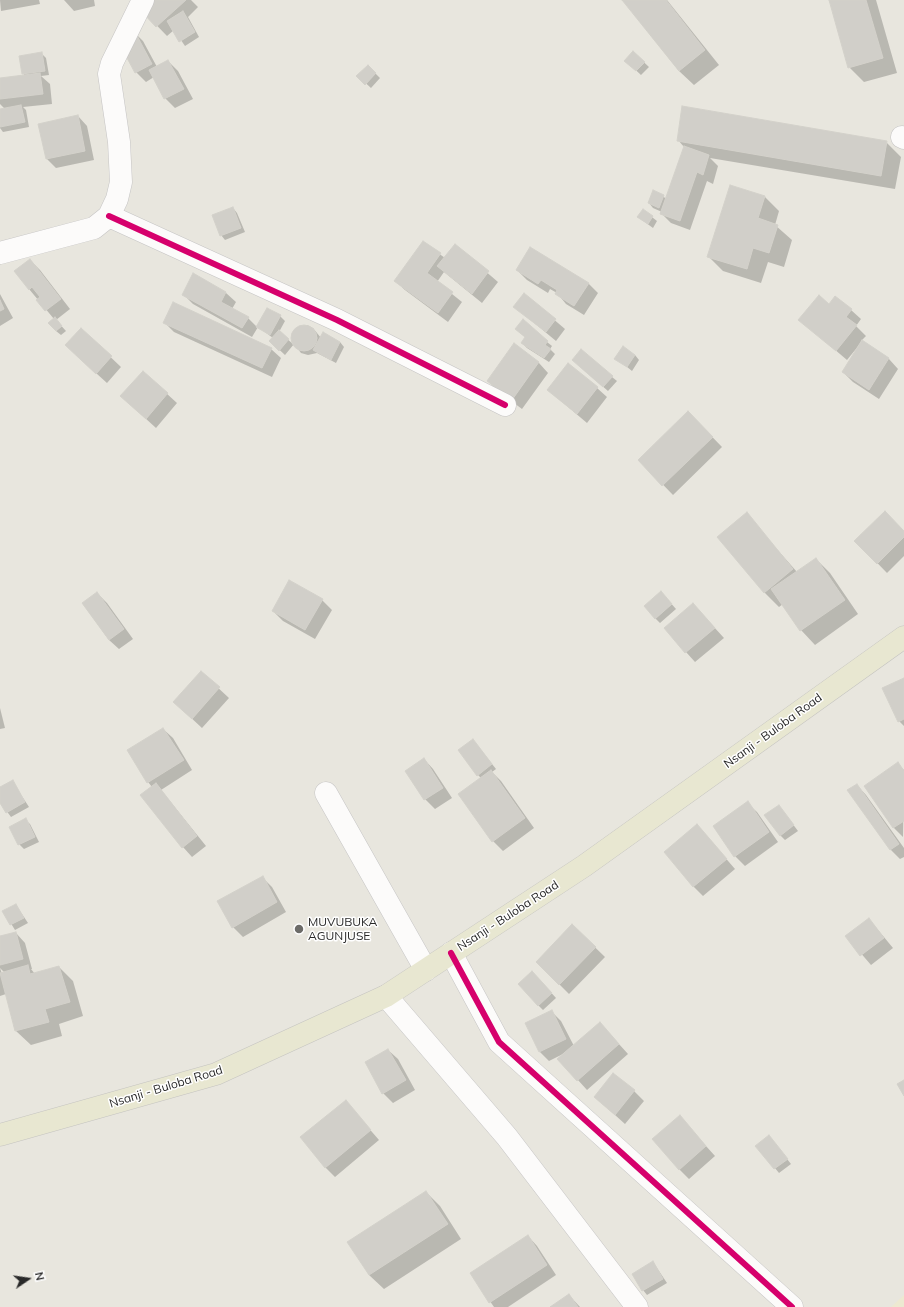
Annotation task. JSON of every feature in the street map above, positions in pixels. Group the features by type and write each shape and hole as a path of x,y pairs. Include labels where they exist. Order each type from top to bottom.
{"main road":[{"name":"Nsanji - Buloba Road","path":"0,1135 216,1074 386,996 590,862 904,637"}],"street":[{"path":"0,253 94,228 109,216 117,199 121,182 120,148 109,74 112,63 143,0"},
{"path":"109,216 337,320 505,406"},
{"path":"326,793 426,970"},
{"path":"451,953 499,1042 792,1307"},
{"path":"386,996 507,1137 637,1307"}],"shaded area":[{"path":"904,1295 904,1307 891,1307"}],"building":[{"path":"131,0 186,0 156,27"},
{"path":"622,0 666,0 705,50 679,71"},
{"path":"829,0 866,0 883,58 848,68"},
{"path":"183,11 195,32 179,42 167,21"},
{"path":"134,30 152,64 135,73 117,39"},
{"path":"633,51 645,62 636,71 624,61"},
{"path":"42,52 45,71 22,74 19,56"},
{"path":"168,60 184,89 164,99 149,70"},
{"path":"368,65 376,73 365,85 356,76"},
{"path":"40,73 43,94 0,99 0,78"},
{"path":"21,105 25,122 0,127 0,109"},
{"path":"682,106 887,141 881,176 677,141"},
{"path":"78,115 85,151 46,159 38,124"},
{"path":"684,146 709,155 703,175 697,172 680,221 660,214"},
{"path":"730,185 765,196 758,218 778,225 769,253 753,248 747,269 707,257"},
{"path":"653,190 664,195 659,208 648,203"},
{"path":"233,207 241,228 220,236 212,215"},
{"path":"643,209 653,216 648,224 637,217"},
{"path":"423,241 441,253 427,273 453,292 438,313 394,281"},
{"path":"455,244 489,271 472,294 437,266"},
{"path":"530,247 589,283 574,306 555,294 557,290 541,280 538,284 516,270"},
{"path":"30,259 61,299 45,311 36,300 40,297 32,287 29,290 14,271"},
{"path":"193,273 226,292 221,302 249,317 242,328 182,295"},
{"path":"524,293 556,319 546,332 513,307"},
{"path":"819,295 829,304 835,296 852,309 846,317 857,325 836,351 798,320"},
{"path":"0,300 4,309 0,311"},
{"path":"173,302 272,348 262,368 163,323"},
{"path":"267,308 281,315 270,335 256,327"},
{"path":"55,317 62,326 56,331 48,323"},
{"path":"523,319 548,341 545,345 551,349 544,358 521,343 525,337 515,329"},
{"path":"304,325 313,329 317,338 313,347 304,351 295,347 291,338 295,329"},
{"path":"81,328 112,356 96,374 65,345"},
{"path":"279,330 289,339 279,351 269,341"},
{"path":"323,332 340,342 331,360 313,350"},
{"path":"862,340 889,358 869,390 842,372"},
{"path":"514,343 539,362 512,400 487,381"},
{"path":"623,346 635,355 627,367 614,359"},
{"path":"581,349 613,376 603,387 572,360"},
{"path":"568,363 598,387 577,414 547,390"},
{"path":"143,371 168,393 146,419 120,396"},
{"path":"688,411 713,437 662,486 638,460"},
{"path":"885,511 904,531 904,537 877,564 854,541"},
{"path":"747,512 793,569 764,593 717,537"},
{"path":"816,558 845,600 800,631 771,589"},
{"path":"289,580 323,599 305,630 272,611"},
{"path":"661,591 672,604 655,619 644,606"},
{"path":"97,592 124,629 109,640 82,603"},
{"path":"693,603 715,628 685,653 664,628"},
{"path":"201,671 220,687 192,719 173,702"},
{"path":"904,678 904,719 898,722 882,688"},
{"path":"163,728 184,760 147,783 127,750"},
{"path":"473,739 492,764 477,776 458,750"},
{"path":"424,758 443,788 424,800 405,771"},
{"path":"898,762 904,771 904,821 893,828 864,786"},
{"path":"491,770 525,818 492,842 458,794"},
{"path":"13,780 25,802 6,813 0,803 0,787"},
{"path":"156,783 197,836 182,848 140,795"},
{"path":"857,784 899,844 890,850 847,790"},
{"path":"748,801 769,832 734,857 713,826"},
{"path":"779,805 794,825 780,836 764,815"},
{"path":"26,818 35,837 18,845 9,827"},
{"path":"697,824 727,859 693,887 664,852"},
{"path":"263,876 277,902 232,928 217,901"},
{"path":"16,904 24,918 10,925 2,911"},
{"path":"869,918 884,938 860,956 845,936"},
{"path":"572,924 596,947 559,985 536,962"},
{"path":"16,932 23,959 0,965 0,936"},
{"path":"28,965 30,974 59,966 70,1002 45,1009 49,1022 15,1031 0,973"},
{"path":"532,971 552,993 538,1006 518,984"},
{"path":"552,1010 566,1039 539,1052 525,1023"},
{"path":"600,1022 619,1044 577,1081 557,1059"},
{"path":"388,1049 406,1080 382,1094 365,1062"},
{"path":"613,1073 635,1090 615,1115 594,1097"},
{"path":"904,1080 904,1096 897,1084"},
{"path":"346,1100 371,1130 325,1168 300,1137"},
{"path":"680,1115 706,1146 679,1170 652,1139"},
{"path":"769,1135 788,1159 774,1169 755,1146"},
{"path":"426,1191 448,1224 369,1275 347,1242"},
{"path":"528,1235 547,1265 489,1303 470,1273"},
{"path":"653,1261 663,1279 642,1291 632,1274"},
{"path":"569,1294 578,1307 550,1307"}],"cycle path":[{"path":"109,216 337,320 505,405"},
{"path":"451,953 499,1042 792,1307"}],"place":[{"name":"MUVUBUKA AGUNJUSE","path":"299,929"}]}
